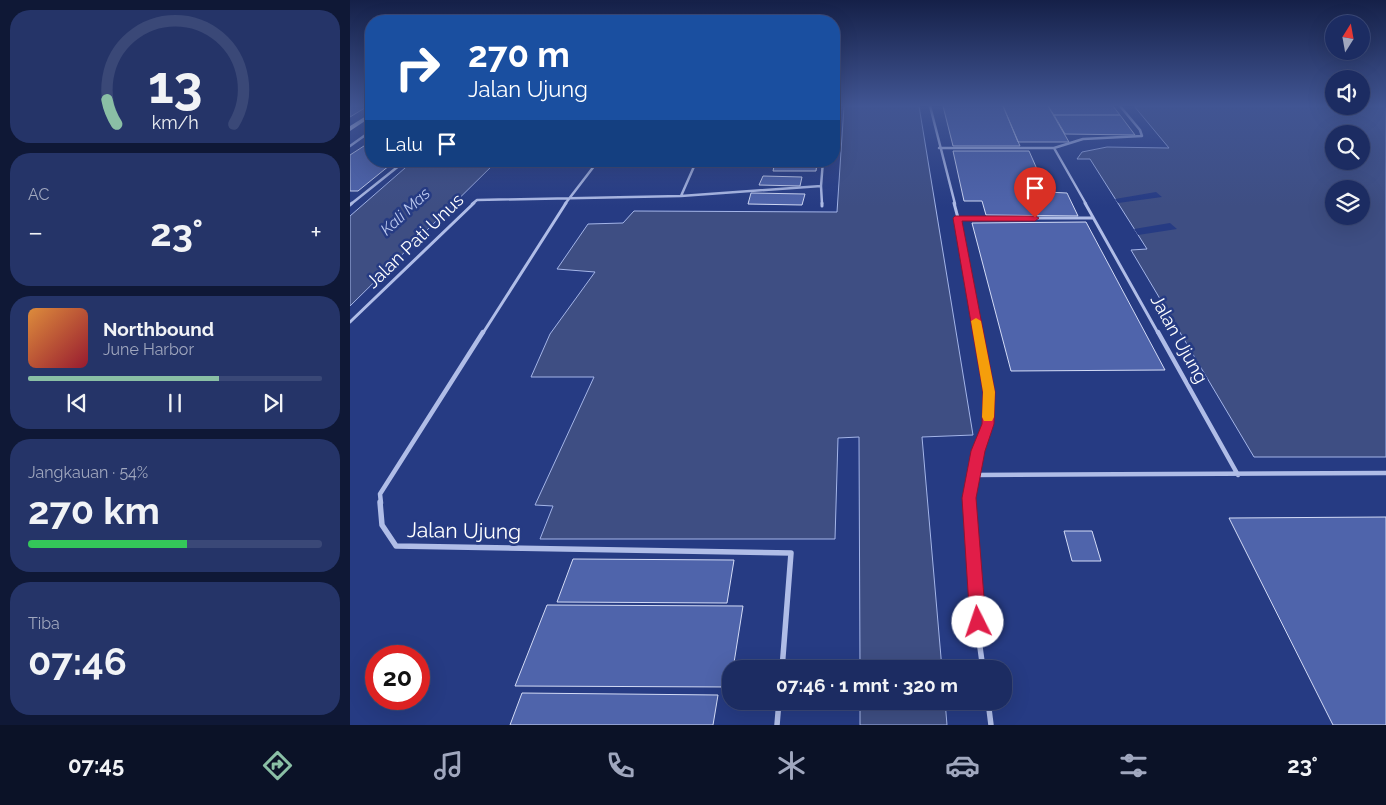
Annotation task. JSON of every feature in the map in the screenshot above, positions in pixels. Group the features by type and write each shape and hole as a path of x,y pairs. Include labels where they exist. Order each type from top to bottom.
{"lane":[{"path":"937,140 958,218 989,392 988,424 978,451 969,498 982,660"},
{"path":"939,148 1054,148 1080,140"},
{"name":"Jalan Ujung","path":"1054,148 1238,475"},
{"path":"350,205 398,167"},
{"path":"568,198 593,167"},
{"path":"681,196 694,167"},
{"path":"822,206 823,167"},
{"path":"568,198 681,196 821,186"},
{"name":"Jalan Ujung","path":"568,198 380,494 382,526 396,546 791,553 783,660"},
{"name":"Jalan Pati Unus","path":"350,322 477,200 568,198"},
{"path":"958,218 1093,218"},
{"path":"973,475 1386,473"},
{"path":"777,725 778,710"},
{"path":"989,710 991,725"}],"water":[{"path":"842,140 925,140 973,435 922,437 941,660 860,660 859,437 838,438 835,539 540,539 553,506 535,505 594,377 531,377 550,334 595,272 557,269 588,224 623,223 634,211 837,212"},
{"path":"1162,140 1325,140 1325,170 1370,170 1370,140 1386,140 1386,457 1254,457 1131,250 1147,249 1090,159 1077,159 1082,152 1107,147 1169,148"},
{"name":"Kali Mas","path":"406,167 491,167 350,306 350,216"},
{"path":"860,710 946,710 947,725 860,725"}],"pier":[{"path":"1156,192 1162,197 1118,203 1115,199"},
{"path":"1170,223 1177,229 1138,235 1134,229"}],"building":[{"path":"951,140 1017,140 1020,146 953,146"},
{"path":"1017,140 1068,140 1069,142 1018,142"},
{"path":"365,145 365,167 388,167 358,191 350,191 350,155"},
{"path":"953,151 1029,151 1047,192 1067,193 1078,216 986,215 982,201 964,201"},
{"path":"774,167 816,167 816,171 773,171"},
{"path":"763,176 802,177 800,186 759,185"},
{"path":"751,193 805,194 802,205 748,204"},
{"path":"1086,222 1165,370 1011,371 972,223"},
{"path":"1386,517 1386,725 1333,725 1229,518"},
{"path":"1064,531 1092,531 1101,561 1072,561"},
{"path":"573,559 734,560 727,603 557,602"},
{"path":"547,605 743,606 734,660 722,660 722,687 515,686"},
{"path":"522,693 718,695 713,725 510,725"}],"slow traffic":[{"path":"976,321 989,392 988,417"}],"route":[{"path":"978,622 969,498 978,451 988,424 989,392 958,218 1035,218"}]}
